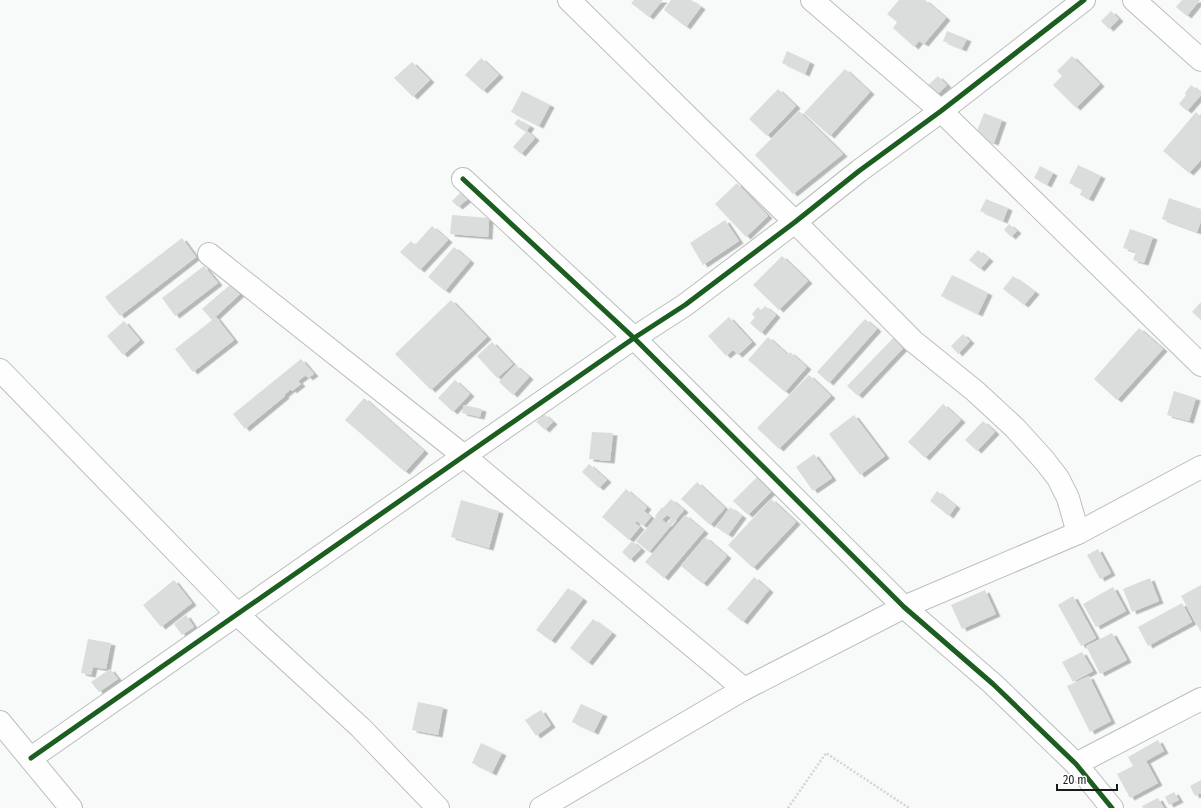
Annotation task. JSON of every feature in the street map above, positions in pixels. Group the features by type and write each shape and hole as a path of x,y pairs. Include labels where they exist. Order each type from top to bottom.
{"street":[{"path":"569,0 796,222 913,341 975,391 1015,428 1058,478 1068,498 1078,533"},
{"path":"812,0 940,111 1201,365"},
{"path":"31,758 634,338 685,305 796,222 859,171 940,111 1084,0"},
{"path":"1135,0 1201,60"},
{"path":"463,179 634,338 904,607 993,684 1076,764 1112,808"},
{"path":"209,254 464,456 744,689"},
{"path":"0,370 237,614 361,728 438,808"},
{"path":"541,808 744,689 904,607 1078,533 1201,467"},
{"path":"1076,764 1201,698"},
{"path":"0,722 71,808"}],"path":[{"path":"788,808 826,753 909,808"}],"building":[{"path":"634,0 663,0 649,17 631,3"},
{"path":"671,0 691,0 701,7 686,27 664,10"},
{"path":"899,0 925,0 946,18 924,44 919,41 914,47 893,28 897,22 887,14"},
{"path":"1182,0 1200,0 1187,16 1176,7"},
{"path":"1111,11 1119,19 1109,29 1101,21"},
{"path":"947,31 967,39 962,49 943,41"},
{"path":"787,51 810,62 805,74 782,63"},
{"path":"1072,56 1100,84 1076,108 1053,85 1062,76 1057,71"},
{"path":"481,58 499,75 483,91 465,75"},
{"path":"412,62 430,80 413,97 394,78"},
{"path":"845,69 870,92 830,136 804,113"},
{"path":"938,76 947,85 934,98 925,88"},
{"path":"1191,85 1201,93 1201,95 1187,111 1179,104"},
{"path":"778,89 796,106 767,136 749,119"},
{"path":"522,91 550,105 539,126 511,112"},
{"path":"799,111 843,154 793,194 755,155"},
{"path":"1196,112 1201,117 1201,160 1189,173 1163,151"},
{"path":"984,113 1002,120 994,143 975,136"},
{"path":"518,119 530,126 526,132 514,124"},
{"path":"527,131 535,138 521,154 513,147"},
{"path":"1078,165 1101,176 1089,199 1080,195 1082,189 1069,183"},
{"path":"1040,166 1053,173 1047,185 1034,178"},
{"path":"737,183 768,216 746,237 715,204"},
{"path":"462,191 469,198 458,207 452,201"},
{"path":"1169,198 1201,209 1201,221 1197,232 1162,219"},
{"path":"986,199 1008,208 1003,221 980,211"},
{"path":"452,215 489,218 488,237 450,234"},
{"path":"725,220 739,241 703,265 690,243"},
{"path":"1009,224 1017,231 1011,237 1004,230"},
{"path":"432,226 448,240 420,270 400,252 411,241 415,245"},
{"path":"1130,229 1153,237 1144,263 1133,260 1136,252 1123,248"},
{"path":"182,238 196,257 120,316 105,297"},
{"path":"454,247 470,261 445,291 428,277"},
{"path":"978,250 989,259 980,269 969,260"},
{"path":"782,256 808,281 779,310 753,285"},
{"path":"204,266 218,283 175,316 162,298"},
{"path":"952,275 988,293 978,314 941,296"},
{"path":"1013,276 1035,292 1024,305 1003,289"},
{"path":"231,284 240,294 212,320 202,309"},
{"path":"451,300 487,337 431,390 395,354"},
{"path":"1201,302 1201,320 1192,312"},
{"path":"765,306 776,315 761,333 750,323 755,317 752,314 758,307 761,310"},
{"path":"216,317 234,340 193,372 175,349"},
{"path":"729,317 752,342 738,355 733,350 726,356 708,336"},
{"path":"865,319 877,329 829,383 817,372"},
{"path":"124,321 140,340 123,355 107,336"},
{"path":"1139,328 1163,349 1117,400 1094,379"},
{"path":"963,334 970,341 958,354 951,346"},
{"path":"896,335 906,345 858,396 847,386"},
{"path":"768,337 788,355 790,352 807,367 785,392 748,360"},
{"path":"492,342 513,364 497,378 477,356"},
{"path":"301,359 314,374 308,378 306,375 298,381 301,384 292,391 291,389 284,395 285,396 245,429 233,414"},
{"path":"515,365 529,377 513,395 499,382"},
{"path":"809,375 831,396 779,449 757,428"},
{"path":"455,380 470,394 453,412 438,398"},
{"path":"1174,391 1196,398 1189,421 1167,415"},
{"path":"364,398 424,451 405,472 345,420"},
{"path":"943,404 961,420 925,458 908,442"},
{"path":"464,405 482,409 480,417 462,413"},
{"path":"544,414 553,422 545,430 536,422"},
{"path":"854,415 885,456 860,475 829,434"},
{"path":"983,421 995,432 977,451 965,440"},
{"path":"592,432 613,433 610,461 589,459"},
{"path":"814,454 832,478 813,491 796,467"},
{"path":"589,464 607,480 599,488 582,472"},
{"path":"760,474 775,488 748,515 733,501"},
{"path":"697,482 725,508 710,525 681,499"},
{"path":"626,489 647,507 644,511 651,517 643,526 637,521 635,523 640,527 629,540 602,517"},
{"path":"937,491 956,506 949,516 930,501"},
{"path":"671,499 684,510 649,552 636,541 656,517 655,516 662,507 663,508","holes":["667,515 672,518 667,524 662,520"]},
{"path":"771,499 796,522 753,568 728,545"},
{"path":"461,500 499,511 489,548 451,537"},
{"path":"730,507 742,516 728,535 716,527"},
{"path":"685,515 704,531 664,578 645,562"},
{"path":"705,537 727,556 703,584 681,566"},
{"path":"632,541 641,549 630,560 622,552"},
{"path":"1098,549 1111,573 1100,579 1087,555"},
{"path":"754,577 769,590 743,622 727,609"},
{"path":"1150,578 1159,601 1132,612 1123,589"},
{"path":"174,580 192,603 161,627 143,605"},
{"path":"1201,585 1201,632 1181,596"},
{"path":"1113,587 1126,611 1096,627 1083,604"},
{"path":"568,588 583,599 551,641 536,630"},
{"path":"985,590 996,614 962,629 951,605"},
{"path":"1073,596 1096,638 1081,646 1058,605"},
{"path":"1182,603 1192,622 1148,646 1138,627"},
{"path":"186,615 194,627 182,635 174,624"},
{"path":"593,619 612,633 588,663 570,648"},
{"path":"1112,633 1127,660 1100,674 1086,646"},
{"path":"88,639 111,643 106,669 93,667 91,675 81,673"},
{"path":"1082,652 1093,671 1073,682 1062,662"},
{"path":"110,669 118,679 99,692 91,682"},
{"path":"1089,676 1111,721 1090,732 1067,686"},
{"path":"418,702 443,707 438,735 412,730"},
{"path":"581,704 603,714 594,732 572,722"},
{"path":"541,710 551,725 536,736 525,720"},
{"path":"1158,740 1164,751 1146,761 1158,783 1130,798 1117,774 1133,766 1128,757"},
{"path":"481,743 502,753 492,773 472,763"},
{"path":"1201,780 1201,793 1195,796 1190,786"},
{"path":"1174,792 1179,800 1169,805 1165,797"},
{"path":"1158,798 1164,808 1143,808 1142,806"}],"cycle path":[{"path":"31,758 634,338 685,305 795,222 859,171 941,111 1084,0"},
{"path":"463,179 634,338 904,607 993,684 1076,764 1112,808"}]}
